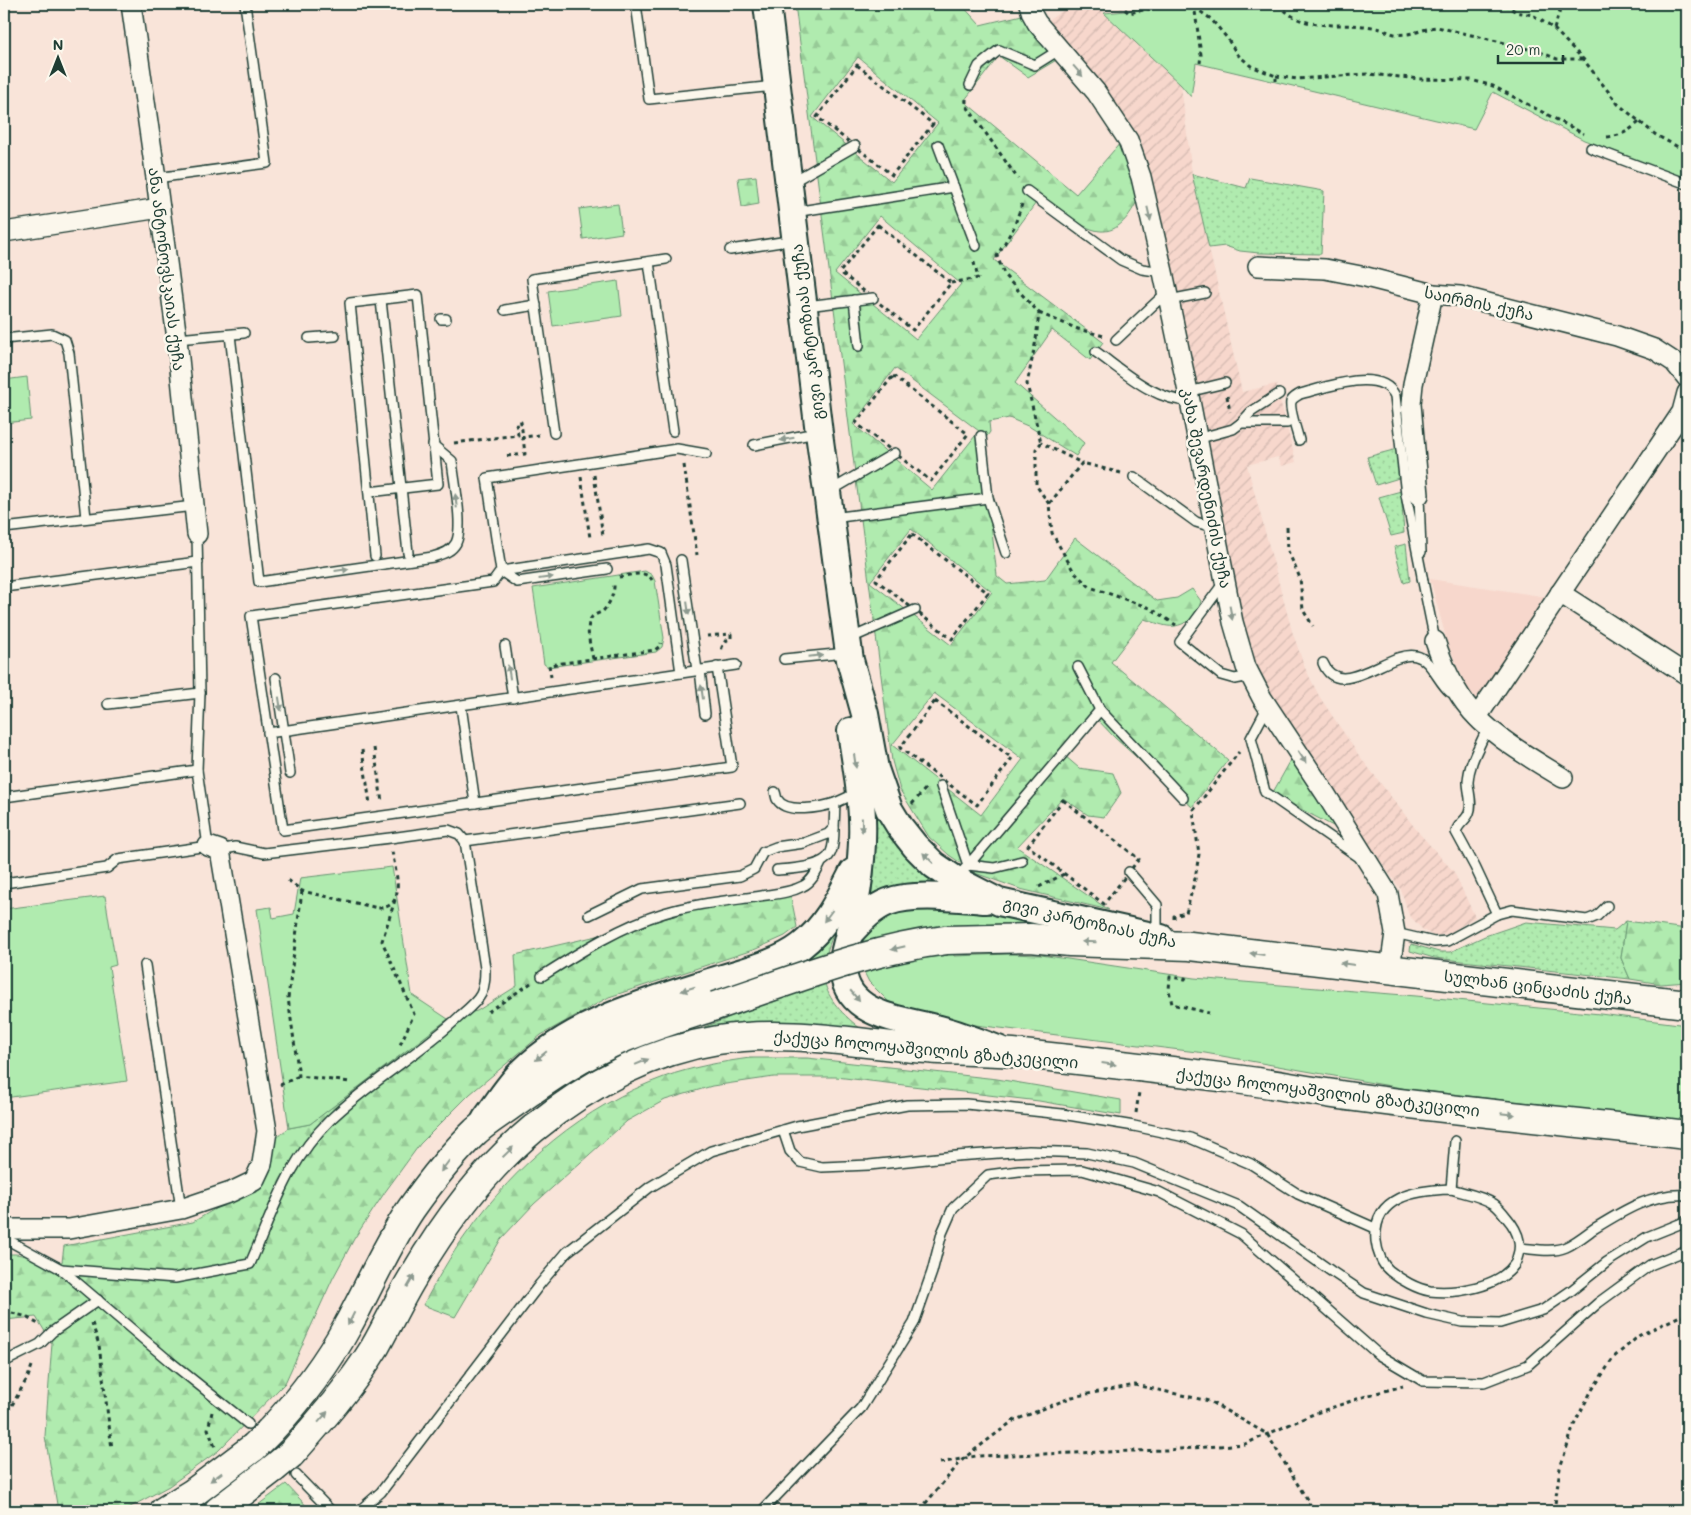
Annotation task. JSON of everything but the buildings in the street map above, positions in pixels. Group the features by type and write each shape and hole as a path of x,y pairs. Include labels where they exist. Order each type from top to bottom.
{"main road":[{"name":"გივი კარტოზიას ქუჩა","path":"767,4 819,433 848,651 849,722 862,817 858,890 843,958 842,968 845,983 854,997 869,1010 885,1017 944,1030 1008,1052"},
{"name":"გივი კარტოზიას ქუჩა","path":"848,651 865,714 875,769 889,809 915,846 934,865 962,873 999,902 1158,937 1190,946 1390,969"},
{"path":"164,1511 194,1493 257,1434 296,1403 329,1357 348,1326 386,1250 411,1209 453,1155 478,1130 520,1073 544,1052 614,1015 772,961 801,947 813,936 832,912 861,858"},
{"path":"849,934 874,909 886,902 901,897 999,902"},
{"path":"478,1130 542,1083 625,1037 867,956 922,943 946,940 1031,938 1070,942 1190,946"},
{"name":"სულხან ცინცაძის ქუჩა","path":"1390,969 1687,1004"},
{"name":"ქაქუცა ჩოლოყაშვილის გზატკეცილი","path":"218,1511 287,1466 348,1387 374,1348 429,1250 462,1204 508,1152 561,1108 590,1088 617,1073 688,1046 746,1036 807,1036 938,1050 1008,1052 1240,1080 1355,1097 1687,1135"}],"street":[{"name":"ანა ანტონოვსკაიას ქუჩა","path":"131,4 177,339 197,534"},
{"name":"კახა შევარდენიძის ქუჩა","path":"1029,4 1037,23 1096,92 1128,140 1140,177 1163,272 1233,622 1246,667 1268,706 1388,894 1395,933 1390,969"},
{"path":"4,232 160,208"},
{"name":"საირმის ქუჩა","path":"1258,266 1325,270 1366,277 1433,294 1460,296 1618,336 1654,349 1674,362 1687,378"},
{"path":"1419,496 1412,391 1433,294"},
{"path":"1477,716 1684,414 1687,393"},
{"path":"1560,593 1687,675"},
{"path":"1435,641 1441,658 1477,716 1512,746 1563,778"},
{"path":"4,1229 69,1229 181,1209 231,1192 254,1181 262,1164 267,1131 214,848"}],"lane":[{"path":"156,178 267,163 245,4"},
{"path":"636,4 648,99 777,86"},
{"path":"970,84 979,66 999,50 1035,66 1059,50"},
{"path":"938,145 976,246"},
{"path":"789,184 854,146"},
{"path":"1591,148 1687,184"},
{"path":"793,212 954,187"},
{"path":"1027,191 1121,260 1142,270 1163,272"},
{"path":"730,250 796,240"},
{"path":"554,433 532,279 666,259"},
{"path":"649,262 672,431"},
{"path":"1116,340 1168,296 1205,293"},
{"path":"369,492 438,484 418,295 350,303 375,556"},
{"path":"804,306 873,298"},
{"path":"381,300 408,553"},
{"path":"854,300 859,346"},
{"path":"505,310 536,306"},
{"path":"177,339 244,333"},
{"path":"4,338 52,334 65,340 69,353 86,518"},
{"path":"230,335 259,582 313,571 433,557 447,553 456,544 459,528 452,461 433,445"},
{"path":"309,338 335,336"},
{"path":"1096,352 1155,393 1179,401 1225,383"},
{"path":"1299,440 1291,402 1300,394 1350,381 1367,380 1383,384 1392,389 1395,396 1399,426 1406,496 1435,641"},
{"path":"1197,439 1241,424 1251,412 1279,394"},
{"path":"1241,424 1287,424"},
{"path":"754,446 819,433"},
{"path":"981,436 988,498 1006,553"},
{"path":"706,454 677,449 487,478 500,571 493,582 251,616 283,830 732,767 719,667"},
{"path":"829,506 895,453"},
{"path":"1134,477 1196,522 1215,528"},
{"path":"1419,496 1422,581"},
{"path":"829,506 988,498"},
{"path":"4,526 194,506"},
{"path":"197,534 200,693 197,770 214,848"},
{"path":"500,571 649,549 661,553 666,565 681,673"},
{"path":"681,560 705,714"},
{"path":"4,587 198,562"},
{"path":"500,571 517,582 607,569"},
{"path":"1225,580 1180,642 1221,675 1235,679 1250,676"},
{"path":"784,659 848,651 915,610"},
{"path":"505,646 514,698"},
{"path":"1323,663 1326,671 1342,678 1356,675 1407,655 1417,656 1426,662 1446,688 1477,716 1481,745 1469,767 1469,814 1457,827 1456,832 1497,914"},
{"path":"268,733 736,665"},
{"path":"1078,667 1100,710 1183,798"},
{"path":"276,678 290,773"},
{"path":"108,704 200,693"},
{"path":"461,706 475,803"},
{"path":"1268,706 1250,738 1265,792 1370,865"},
{"path":"962,873 1100,710"},
{"path":"4,798 197,770"},
{"path":"941,786 962,873"},
{"path":"775,792 777,800 784,806 813,808 835,804 860,792"},
{"path":"465,841 740,803"},
{"path":"542,976 618,932 665,913 784,892 805,886 813,877 821,862 830,854 835,804"},
{"path":"589,915 642,889 740,876 754,869 763,852 776,847 804,843 828,834 834,828"},
{"path":"4,883 107,868 118,859 235,847 264,853 448,830 459,834 465,841 485,968 485,982 481,995 448,1027 330,1119 305,1147 292,1167 250,1264 175,1278 61,1269"},
{"path":"962,873 1022,861"},
{"path":"777,870 802,868 821,862"},
{"path":"1129,872 1157,905 1158,937"},
{"path":"1395,933 1434,942 1447,941 1497,914 1512,910 1587,920 1597,916 1607,906"},
{"path":"145,965 181,1209"},
{"path":"359,1511 381,1492 540,1284 567,1252 650,1188 710,1151 797,1126 907,1105 956,1104 1062,1114 1134,1126 1190,1138 1251,1164 1298,1194 1374,1228"},
{"path":"783,1130 790,1151 800,1162 822,1167 868,1166 956,1156 1029,1151 1087,1153 1134,1163 1240,1206 1331,1271 1364,1292 1427,1314 1462,1322 1500,1323 1543,1310 1607,1262 1647,1237 1687,1221"},
{"path":"1451,1189 1455,1141"},
{"path":"762,1511 861,1408 914,1323 932,1272 942,1233 954,1208 988,1175 1019,1170 1082,1170 1159,1192 1241,1234 1379,1356 1423,1381 1484,1382 1528,1365 1598,1303 1650,1265 1687,1250"},
{"path":"1451,1189 1494,1204 1518,1232 1520,1248 1514,1266 1495,1281 1458,1292 1429,1291 1406,1282 1388,1270 1376,1249 1374,1228 1381,1213 1395,1200 1410,1194 1430,1190 1451,1189"},
{"path":"1520,1248 1546,1251 1565,1247 1628,1209 1654,1198 1678,1194 1687,1195"},
{"path":"4,1238 61,1269 257,1434"},
{"path":"4,1362 40,1344 52,1332 98,1300"},
{"path":"287,1466 331,1511"}],"path":[{"path":"1120,4 1129,12 1171,4"},
{"path":"1279,4 1297,20 1323,25 1378,28 1392,34 1408,34 1437,27 1540,52 1557,59 1583,59"},
{"path":"1505,4 1516,12 1533,15 1554,30 1583,59 1618,104 1656,134 1687,152"},
{"path":"1554,30 1562,4"},
{"path":"1194,5 1201,55 1200,63"},
{"path":"1194,5 1212,19 1237,54 1251,66 1276,76 1298,79 1368,74 1421,79 1471,80 1493,86 1590,138"},
{"path":"858,66 933,124 892,175 854,146 817,117 858,66"},
{"path":"1276,76 1276,81"},
{"path":"970,84 966,96 966,105 1027,191 1014,227 997,256 1005,276 1039,313 1078,329 1116,340"},
{"path":"1599,137 1615,136 1628,132 1639,122"},
{"path":"951,283 878,225 840,272 913,330 951,283 978,278 972,251 976,246"},
{"path":"1039,313 1036,340 1027,384 1041,443"},
{"path":"893,376 968,434 931,481 895,453 856,424 893,376"},
{"path":"1225,383 1233,428"},
{"path":"433,445 518,435 516,423 521,422 523,438 518,438"},
{"path":"507,456 525,454 524,437"},
{"path":"1041,443 1082,463 1134,477"},
{"path":"1041,443 1036,449 1036,485 1049,504 1052,533 1074,572 1090,587 1150,608 1186,632"},
{"path":"682,449 692,523"},
{"path":"592,462 603,536"},
{"path":"1049,504 1082,463"},
{"path":"579,464 590,538"},
{"path":"1288,528 1288,551 1300,578 1303,610 1313,626"},
{"path":"912,534 988,593 952,639 915,610 876,580 912,534"},
{"path":"593,659 589,625 592,616 603,611 610,601 613,593 613,578 645,574 650,576 653,582"},
{"path":"719,667 722,647 727,640 731,639 730,634 724,634"},
{"path":"554,692 549,665 655,650 660,646 662,638"},
{"path":"935,701 1012,758 977,805 938,776 900,748 935,701"},
{"path":"1174,916 1186,913 1195,879 1199,854 1193,811 1250,738"},
{"path":"374,748 385,816"},
{"path":"362,750 372,818"},
{"path":"906,810 938,776"},
{"path":"1063,800 1139,858 1104,904 1064,874 1028,846 1063,800"},
{"path":"390,838 398,887 382,941 414,1014 398,1048"},
{"path":"1033,890 1064,874"},
{"path":"288,880 302,891 378,908 384,908 395,900"},
{"path":"302,891 288,998 299,1076 358,1084"},
{"path":"482,1014 490,1011 542,976"},
{"path":"1186,977 1185,979 1170,977 1169,990 1172,1004 1209,1013"},
{"path":"1134,1126 1139,1087"},
{"path":"86,1308 99,1345 112,1449"},
{"path":"4,1311 24,1316 52,1332"},
{"path":"1554,1511 1560,1468 1575,1422 1592,1390 1614,1357 1640,1335 1680,1316 1687,1317"},
{"path":"4,1419 28,1378 40,1344"},
{"path":"940,1463 976,1456 1167,1450 1245,1444 1316,1413 1369,1395 1423,1381"},
{"path":"923,1511 925,1504 964,1458 1013,1421 1072,1397 1135,1385 1209,1401 1267,1434 1314,1511"},
{"path":"215,1447 208,1429 216,1399"}],"shaded area":[{"path":"1072,4 1096,4 1181,85 1192,174 1242,392 1276,384 1296,462 1282,466 1278,457 1247,465 1292,631 1305,668 1319,696 1358,754 1419,833 1454,872 1475,917 1450,933 1434,936 1423,930 1409,915 1401,890 1298,745 1254,664 1238,605 1147,179 1043,24"},
{"path":"1430,579 1547,597 1486,699 1474,704 1448,645"}],"green space":[{"path":"795,4 961,4 980,25 1022,15 1058,59 1028,77 999,56 964,101 1076,194 1121,142 1137,201 1126,218 1115,228 1104,231 1092,229 1080,224 1041,196 994,260 1103,342 1090,360 1052,330 1015,383 1084,443 1076,456 1030,427 1009,418 989,422 990,432 982,443 997,576 1007,584 1045,580 1075,538 1157,601 1177,598 1192,589 1201,601 1196,617 1176,626 1159,624 1144,619 1111,662 1228,760 1192,807 1115,738 1097,719 1065,756 1079,768 1113,773 1121,793 1104,817 1088,815 1063,798 1017,847 1109,910 1020,889 975,873 949,855 929,837 900,790 892,761","holes":["858,57 938,123 892,182 812,117","880,216 961,284 916,339 835,273","895,368 979,431 932,490 853,424","911,529 992,592 951,645 870,582","934,693 1023,759 981,815 892,745"]},
{"path":"1161,4 1687,4 1687,179 1584,140 1493,92 1474,129 1196,63 1191,97 1181,85 1104,13"},
{"path":"1192,174 1246,188 1250,178 1324,191 1321,254 1259,253 1240,251 1225,246 1209,248"},
{"path":"756,176 759,204 742,207 738,178"},
{"path":"618,204 622,233 583,239 579,209"},
{"path":"618,281 622,316 553,326 548,291"},
{"path":"27,377 31,420 4,423 4,380"},
{"path":"1397,449 1399,478 1376,485 1367,457"},
{"path":"1401,491 1404,533 1391,536 1379,497"},
{"path":"1406,544 1410,581 1404,583 1394,547"},
{"path":"645,571 652,575 655,581 664,638 662,647 656,652 548,667 544,664 533,588"},
{"path":"1291,760 1335,827 1272,794"},
{"path":"874,801 887,829 904,855 918,870 943,889 870,901 875,851"},
{"path":"392,867 412,995 448,1019 310,1124 289,1128 257,909 271,907 273,918 294,914 300,878"},
{"path":"790,892 797,927 785,936 756,949 609,997 541,1035 470,1094 420,1144 354,1239 333,1278 285,1383 218,1451 169,1486 123,1511 46,1511 58,1510 45,1436 52,1343 36,1317 4,1320 4,1254 16,1254 62,1262 64,1246 193,1222 230,1200 258,1191 264,1186 272,1140 289,1128 310,1124 448,1019 477,1011 517,986 515,955 640,926 694,910"},
{"path":"105,896 116,965 109,967 127,1081 4,1098 4,909"},
{"path":"894,908 950,908 1031,921 1031,924 950,927 954,956 1041,955 1194,978 1416,996 1600,1014 1687,1025 1687,1121 1407,1089 1205,1053 959,1023 900,1009 888,1001 869,982 862,968 860,953 864,938 870,927"},
{"path":"840,918 827,952 824,979 835,1003 861,1029 677,1037 726,1019 716,991"},
{"path":"1626,921 1621,958 1630,979 1434,958 1410,951 1411,944 1439,952 1450,952 1485,936 1526,922 1615,930"},
{"path":"1626,921 1687,929 1687,982 1661,984 1630,979 1621,958"},
{"path":"750,1058 807,1058 997,1079 1121,1100 1121,1115 1039,1101 836,1077 774,1077 712,1086 665,1100 627,1121 534,1204 501,1239 455,1317 423,1305 455,1250 486,1208 530,1161 579,1121 606,1104 664,1077 685,1070"},
{"path":"286,1484 311,1511 250,1511"}]}
